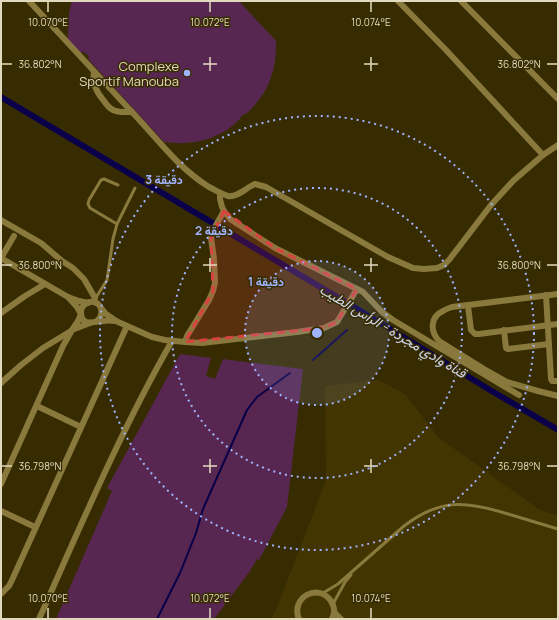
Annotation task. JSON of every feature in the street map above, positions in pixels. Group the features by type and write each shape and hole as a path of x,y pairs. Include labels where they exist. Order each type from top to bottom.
{"street":[{"path":"29,1 171,156 185,170 200,181 220,193 229,196 233,196 255,184 266,187 388,257 413,268 437,268 444,265 491,205 512,181 543,155 558,145"},
{"path":"398,1 543,155"},
{"path":"461,1 558,99"},
{"path":"94,72 93,80 96,90 107,105 118,111 132,112"},
{"path":"185,342 213,291 215,275 211,238 212,232 222,214 220,193"},
{"path":"222,214 275,248 356,292 363,292 382,312 393,320 518,395"},
{"path":"1,220 41,243 62,262 73,268 84,279 92,301"},
{"path":"14,236 1,258 68,297 79,301 92,301 98,304 106,314 116,321 152,337 165,340 202,343 324,328 337,322 356,292"},
{"path":"1,313 45,284"},
{"path":"558,294 452,307 437,315 432,326 434,334 439,341 484,370 507,382 538,392 558,396"},
{"path":"546,295 551,379 552,381 558,381"},
{"path":"68,297 77,307 84,320 90,323"},
{"path":"1,484 63,346 78,321 82,307 92,301"},
{"path":"468,306 471,328 473,332 479,334 558,324"},
{"path":"97,321 101,316 102,309"},
{"path":"1,383 43,348 72,330 97,321 116,321"},
{"path":"1,594 9,586 12,580 127,326"},
{"path":"504,330 505,346 508,349 549,344"},
{"path":"39,619 98,486 153,375 172,341"},
{"path":"37,406 81,427"},
{"path":"1,511 35,527"},
{"path":"300,619 297,609 300,601 305,596 316,593 328,598 335,609 333,616 341,619"}],"lane":[{"path":"117,224 90,208 88,206 88,202 99,181 104,179 118,185"},
{"path":"92,301 107,280 113,239 117,224 135,188"},
{"path":"321,594 338,584 355,570 413,518 423,512 435,508 446,505 471,504 486,507 558,529"},
{"path":"333,605 346,582 355,570"}],"highlighted area":[{"path":"224,211 275,248 357,289 337,322 324,328 185,342 213,291 211,238"}],"shaded area":[{"name":"Complexe Sportif Manouba","path":"72,1 239,1 276,41 275,62 270,81 254,106 223,132 214,137 195,142 164,142 88,59 89,56 84,52 79,53 66,39 68,37 69,12"},
{"path":"180,354 211,358 206,376 215,379 223,359 303,369 287,507 259,560 257,559 250,571 214,619 56,619 112,491 107,488"},
{"path":"379,380 406,395 438,437 540,510 558,516 558,619 270,619 276,610 326,480 325,386"}],"waterway":[{"name":"قناة وادي مجردة - الرأس الطيب","path":"1,97 558,430"},
{"path":"313,360 347,330"},
{"path":"157,619 180,573 196,533 203,509 247,410 257,397 290,373"}],"place":[{"name":"Complexe Sportif Manouba","path":"187,73"}]}
